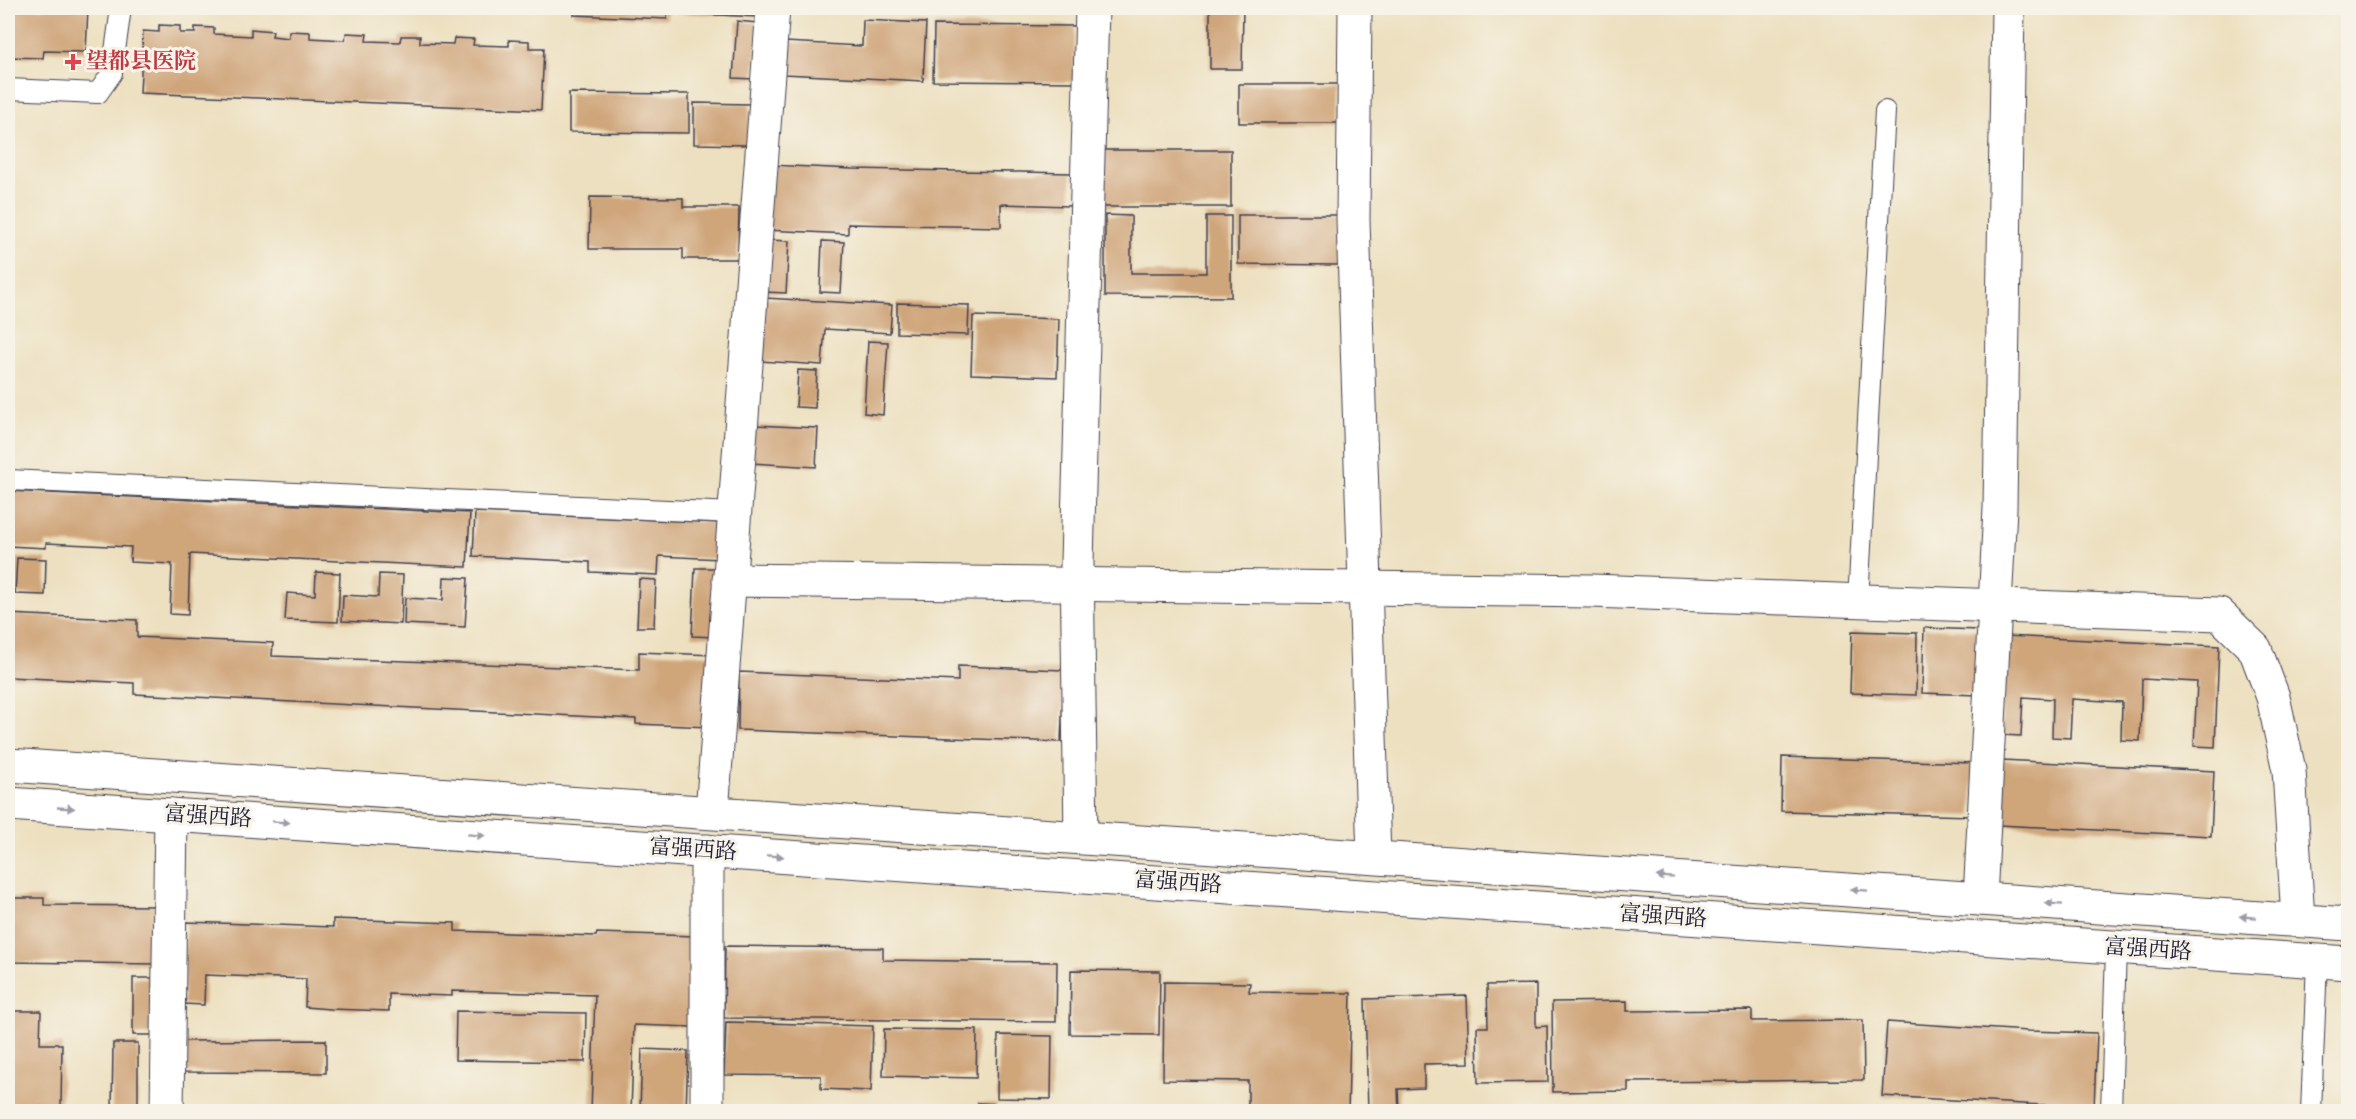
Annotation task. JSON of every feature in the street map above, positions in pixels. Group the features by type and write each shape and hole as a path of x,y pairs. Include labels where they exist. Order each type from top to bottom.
{"street":[{"path":"712,812 773,8"},
{"path":"1081,837 1077,585 1092,8"},
{"path":"1355,8 1353,220 1374,857"},
{"path":"1980,898 2000,508 2008,8"},
{"path":"729,580 1592,591 2219,614 2255,649 2273,697 2289,770 2298,920"},
{"name":"富强西路","path":"8,765 2349,924"},
{"name":"富强西路","path":"8,804 2333,962"},
{"path":"167,1112 171,815"},
{"path":"707,851 707,1112"}],"lane":[{"path":"8,89 98,93 112,73 121,8"},
{"path":"1858,601 1885,111"},
{"path":"8,480 734,513"},
{"path":"2111,1112 2116,948"},
{"path":"2311,1112 2333,962"}],"building":[{"path":"8,8 88,8 86,52 44,51 43,58 8,57"},
{"path":"574,8 667,8 667,19 574,15"},
{"path":"676,8 760,8 760,17 676,13"},
{"path":"1210,8 1243,8 1242,69 1210,69"},
{"path":"863,20 926,23 923,81 784,74 785,42 862,46"},
{"path":"737,21 758,23 754,79 733,78"},
{"path":"159,25 180,26 180,33 195,33 195,27 214,28 214,34 251,36 251,29 273,31 272,36 289,38 289,31 310,32 310,38 345,40 346,33 367,34 366,41 400,42 401,36 420,36 420,43 453,44 454,38 474,39 473,45 509,46 509,40 529,41 529,48 544,48 541,110 140,93 143,31 159,32"},
{"path":"934,25 1075,26 1074,82 933,81"},
{"path":"1239,84 1341,84 1340,123 1239,123"},
{"path":"569,93 689,94 689,133 569,132"},
{"path":"694,103 750,104 749,145 694,144"},
{"path":"1101,150 1231,150 1231,207 1100,207"},
{"path":"770,165 852,169 1071,173 1071,206 1001,204 1001,227 848,224 848,234 766,230"},
{"path":"590,197 683,198 683,207 739,207 738,259 683,259 683,249 589,249"},
{"path":"1105,215 1131,216 1131,273 1206,273 1206,216 1231,216 1231,297 1105,296"},
{"path":"1238,215 1340,215 1340,265 1238,264"},
{"path":"767,240 789,241 786,293 764,292"},
{"path":"822,241 844,242 841,293 820,292"},
{"path":"764,298 892,305 890,333 825,329 822,365 760,361"},
{"path":"897,303 969,305 968,335 897,333"},
{"path":"973,316 1059,319 1057,377 971,374"},
{"path":"868,341 888,342 883,415 864,413"},
{"path":"798,370 817,371 815,408 796,407"},
{"path":"753,425 818,428 816,467 751,463"},
{"path":"8,491 470,513 467,567 190,554 188,615 170,614 172,564 130,562 131,547 46,543 46,548 8,546"},
{"path":"475,512 722,523 720,559 659,556 658,575 590,572 590,562 473,556"},
{"path":"17,558 46,559 45,595 15,594"},
{"path":"695,568 719,568 716,637 692,636"},
{"path":"316,572 340,573 338,622 285,620 287,593 315,595"},
{"path":"379,574 403,575 401,624 342,621 343,595 378,597"},
{"path":"444,577 468,578 465,627 404,624 405,598 443,600"},
{"path":"639,579 656,580 654,627 637,627"},
{"path":"8,614 137,620 137,637 273,643 272,656 639,670 639,652 714,655 710,727 636,724 636,719 134,694 134,683 8,677"},
{"path":"1924,628 1979,630 1978,695 1922,693"},
{"path":"1852,631 1917,633 1916,695 1850,693"},
{"path":"2005,636 2219,646 2215,747 2194,746 2197,682 2142,679 2140,741 2121,740 2122,702 2072,699 2070,738 2052,737 2053,699 2023,697 2021,736 2001,735"},
{"path":"958,666 1064,670 1061,742 738,730 739,672 958,681"},
{"path":"1782,757 1973,763 1972,816 1781,811"},
{"path":"2002,760 2214,771 2211,836 1999,825"},
{"path":"8,898 44,898 44,905 157,906 156,964 8,962"},
{"path":"333,919 455,923 455,931 596,936 597,933 696,936 693,1027 634,1025 631,1112 591,1112 595,995 452,991 452,996 389,994 389,1011 330,1009 305,1007 306,979 205,975 204,1005 183,1004 186,922 333,927"},
{"path":"725,946 883,948 883,960 1057,962 1056,1022 724,1018"},
{"path":"1071,970 1160,971 1159,1035 1070,1034"},
{"path":"133,978 159,978 158,1035 133,1035"},
{"path":"1164,982 1250,983 1249,992 1351,993 1348,1112 1248,1112 1248,1081 1163,1080"},
{"path":"1536,984 1536,1027 1547,1026 1548,1082 1478,1083 1477,1027 1488,1027 1487,985"},
{"path":"1467,996 1469,1063 1424,1064 1424,1088 1398,1089 1399,1112 1368,1112 1365,999"},
{"path":"1627,1001 1627,1011 1752,1010 1752,1021 1863,1020 1864,1080 1628,1082 1628,1091 1553,1092 1552,1002"},
{"path":"8,1011 41,1011 40,1044 62,1044 61,1107 8,1106"},
{"path":"456,1011 586,1013 585,1062 455,1060"},
{"path":"726,1022 873,1026 871,1091 821,1089 821,1076 724,1075"},
{"path":"1887,1022 2097,1033 2094,1108 1882,1096"},
{"path":"884,1029 977,1030 976,1078 883,1076"},
{"path":"998,1035 1052,1036 1051,1099 997,1098"},
{"path":"326,1040 326,1073 183,1072 183,1041"},
{"path":"113,1043 138,1043 138,1112 112,1112"},
{"path":"642,1049 688,1051 686,1112 640,1112"},
{"path":"978,1103 996,1104 996,1112 978,1112"}],"place":[{"name":"望都县医院","path":"73,62"}]}
